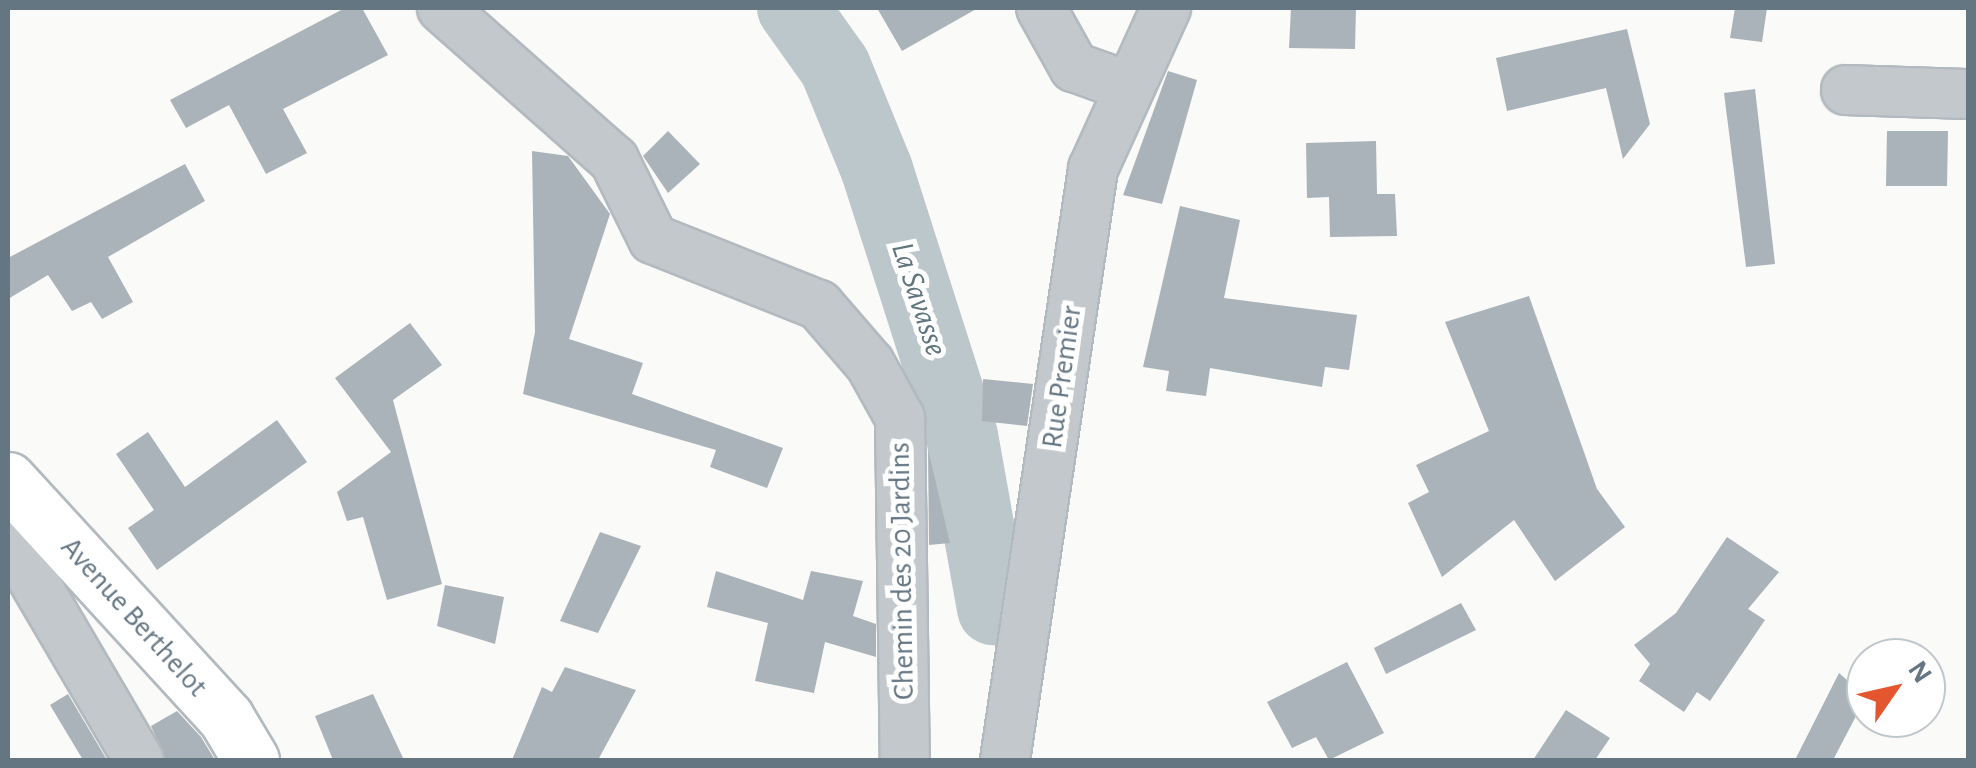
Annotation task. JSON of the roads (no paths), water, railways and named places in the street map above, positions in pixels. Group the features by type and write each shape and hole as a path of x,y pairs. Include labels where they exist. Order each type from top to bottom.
{"main road":[{"name":"Avenue Berthelot","path":"13,509 226,718 252,760"}],"street":[{"name":"Chemin des 20 Jardins","path":"442,8 614,160 653,240 819,305 870,364 900,418 905,760"},
{"path":"1041,8 1074,67 1124,85"},
{"name":"Rue Premier","path":"1005,760 1093,169 1124,85 1166,8"},
{"path":"1846,90 1968,94"},
{"path":"13,509 138,760"}],"waterway":[{"name":"La Savasse","path":"793,8 835,67 877,170 962,436 993,609"}]}
